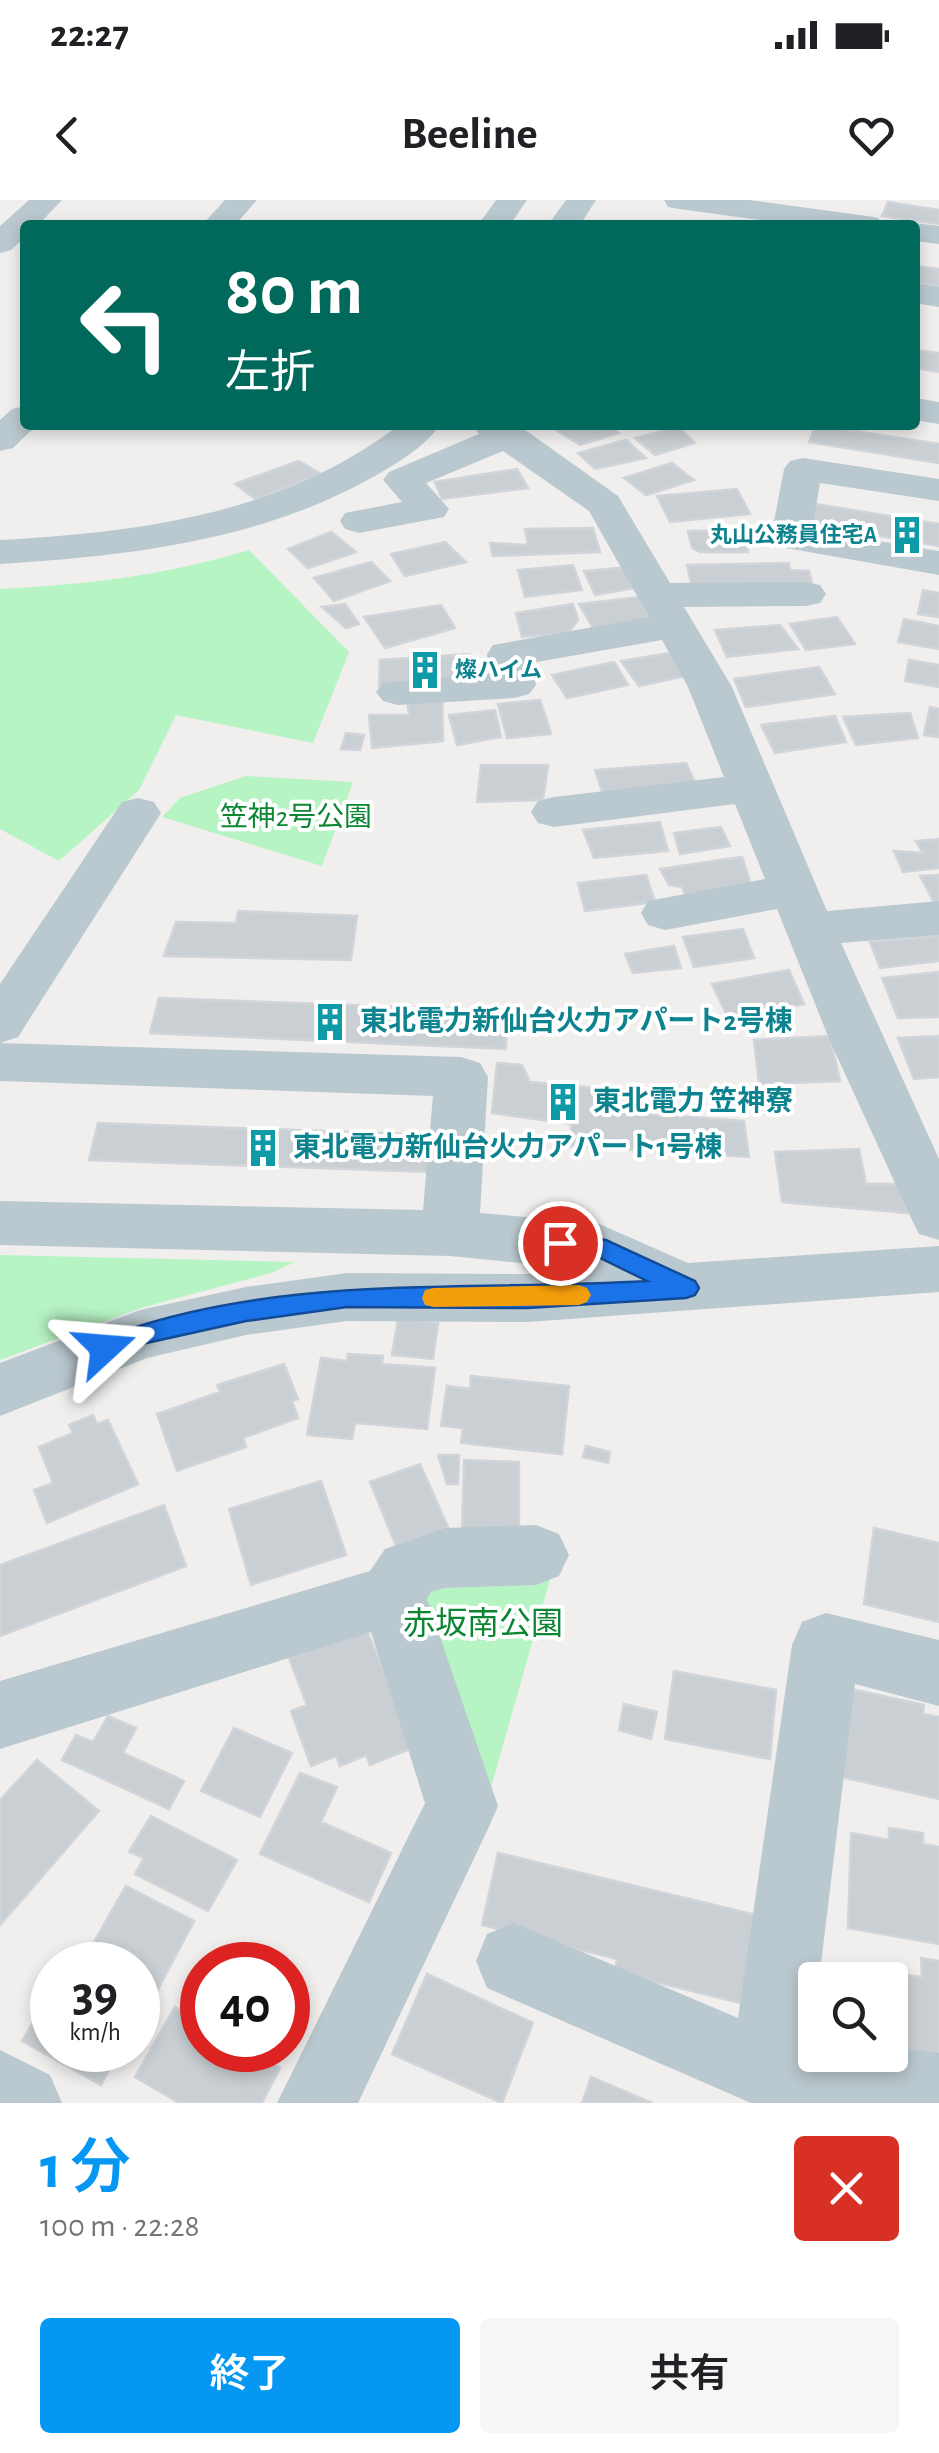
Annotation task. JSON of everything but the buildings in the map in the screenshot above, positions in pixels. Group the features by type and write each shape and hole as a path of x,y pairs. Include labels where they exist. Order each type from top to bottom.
{"street":[{"path":"223,220 242,200"},
{"path":"680,200 843,220"},
{"path":"4,263 20,240"},
{"path":"0,440 20,421"},
{"path":"0,552 58,550 155,536 244,515 360,473 416,430"},
{"path":"359,521 430,509 402,480 499,430 604,504 710,687 800,910 939,1218"},
{"path":"939,490 803,469 792,532 800,540 939,562"},
{"path":"398,692 514,684 508,654 666,610 806,594"},
{"path":"554,812 750,788"},
{"path":"0,1024 138,812"},
{"path":"664,913 800,910 939,918"},
{"path":"0,1062 461,1078 450,1233"},
{"path":"0,1223 450,1233 597,1246 686,1288"},
{"path":"0,1390 140,1335 246,1310 347,1298 528,1298 939,1269"},
{"path":"0,1715 392,1595 408,1570 444,1558 536,1555"},
{"path":"317,2103 462,1806 392,1595"},
{"path":"769,2071 826,1645 939,1674"},
{"path":"514,1961 769,2071 939,2094"},
{"path":"0,2089 22,2103"}],"green space":[{"path":"249,550 349,652 313,743 176,715 139,790 59,861 0,829 0,589 126,577"},
{"name":"笠神2号公園","path":"246,776 353,782 322,866 162,817 180,798"},
{"path":"0,1255 295,1262 271,1273 144,1307 0,1360"},
{"name":"赤坂南公園","path":"552,1572 490,1791 411,1585"}],"slow traffic":[{"path":"434,1298 579,1295"}],"place":[{"name":"丸山公務員住宅A","path":"907,535"},
{"name":"燦ハイム","path":"425,670"},
{"name":"東北電力新仙台火力アパート2号棟","path":"330,1022"},
{"name":"東北電力 笠神寮","path":"563,1102"},
{"name":"東北電力新仙台火力アパート1号棟","path":"263,1148"}],"route":[{"path":"105,1348 140,1335 246,1310 347,1298 528,1298 686,1288 597,1246 560,1243"}]}
